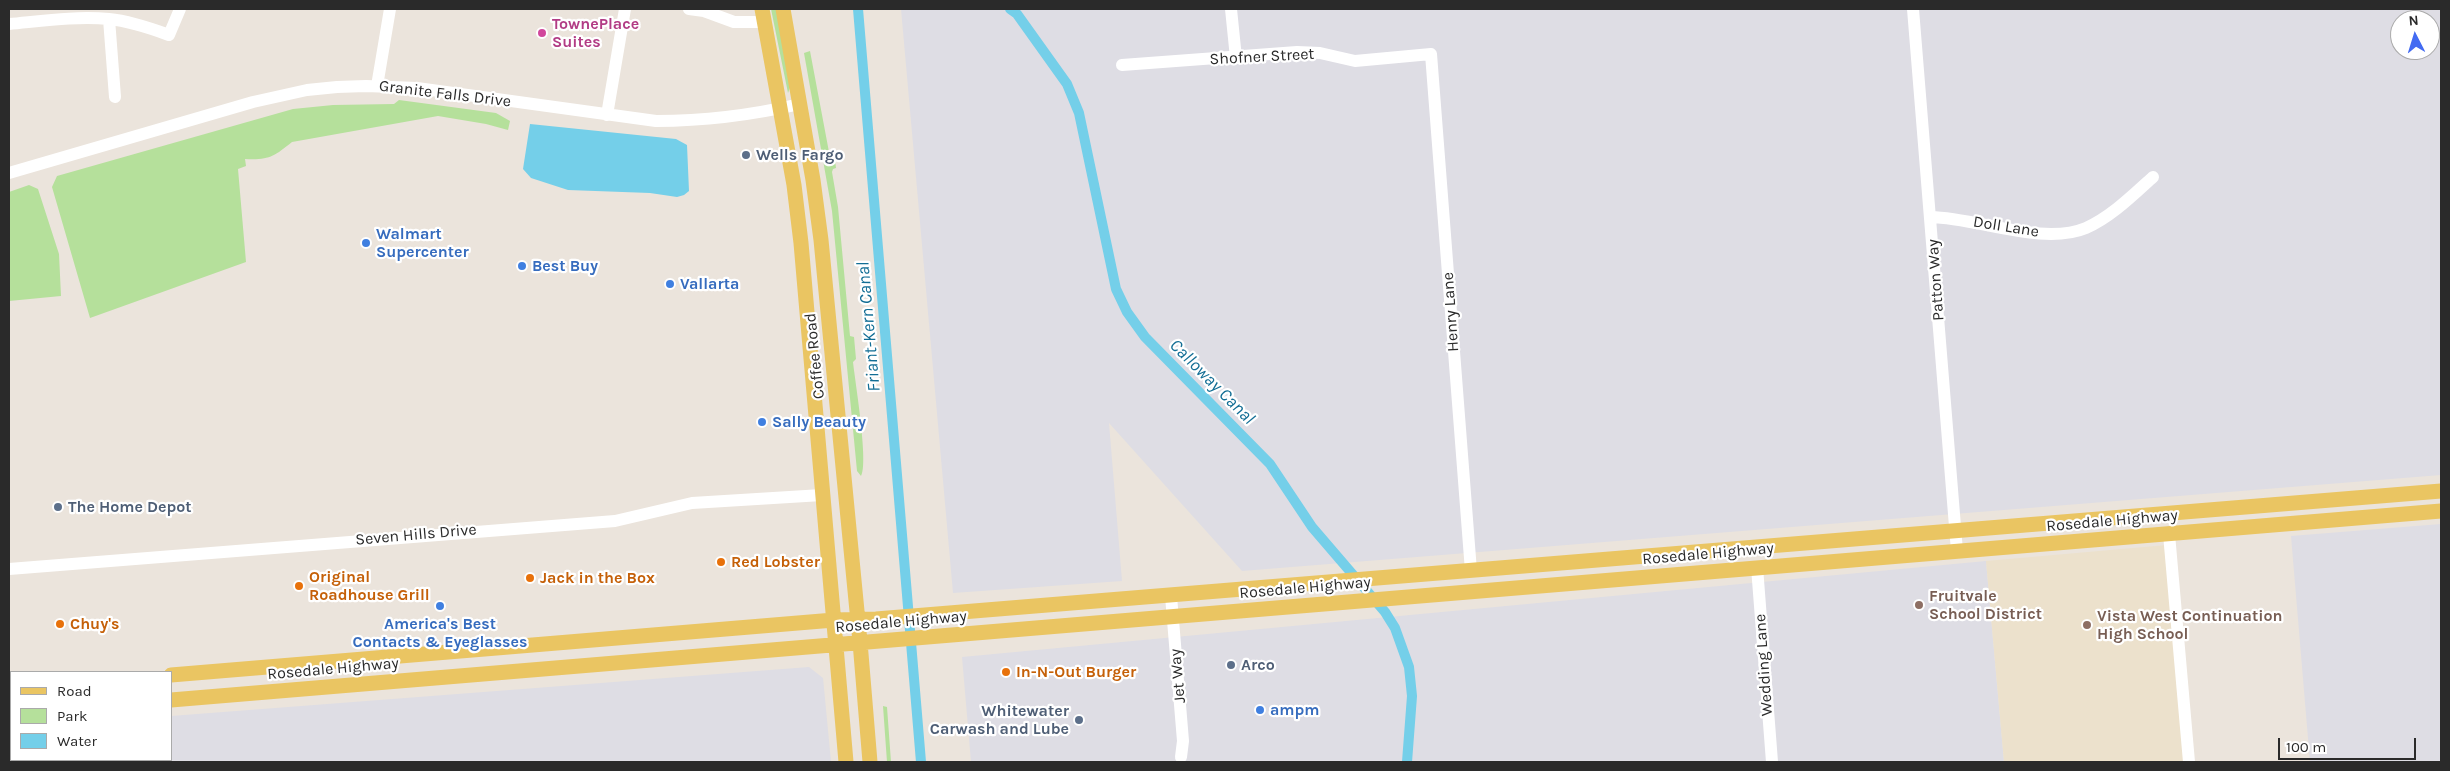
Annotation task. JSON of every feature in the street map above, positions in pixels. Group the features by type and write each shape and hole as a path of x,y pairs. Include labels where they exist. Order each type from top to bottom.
{"main road":[{"name":"Coffee Road","path":"783,9 821,240 870,762"},
{"name":"Coffee Road","path":"763,15 794,185 801,242 846,762"},
{"name":"Rosedale Highway","path":"172,700 1355,601 1392,587 1471,571 2441,491"},
{"path":"2377,516 2408,503 2441,500"},
{"path":"2169,534 2184,522 2268,514 2290,503"},
{"name":"Rosedale Highway","path":"172,675 834,620 884,619 1345,581 1392,587 1473,592 2441,511"},
{"path":"2066,542 2080,530 2152,524 2178,512"},
{"path":"1473,592 1481,583 1496,577 1570,571 1589,561"}],"street":[{"path":"9,24 72,19 109,19 140,25 169,35 180,9"},
{"path":"378,86 390,9"},
{"path":"607,116 625,9"},
{"path":"689,9 704,11 734,22 763,15"},
{"path":"1231,9 1236,58"},
{"name":"Patton Way","path":"1913,9 1957,551"},
{"path":"109,19 115,97"},
{"name":"Shofner Street","path":"1122,65 1236,58 1306,51 1355,61 1431,54"},
{"name":"Henry Lane","path":"1431,54 1471,571"},
{"name":"Granite Falls Drive","path":"9,173 279,96 337,87 378,86 417,88 607,116 685,121 737,117 800,104"},
{"name":"Doll Lane","path":"1931,218 1948,218 2033,233 2060,234 2086,228 2121,205 2153,177"},
{"name":"Seven Hills Drive","path":"9,569 615,521 692,503 822,495"},
{"path":"2169,534 2189,762"},
{"name":"Wedding Lane","path":"1757,567 1772,762"},
{"name":"Jet Way","path":"1171,596 1183,741 1181,757"}],"shaded area":[{"path":"901,9 2441,9 2441,475 1242,571 1109,423 1122,581 953,593"},
{"path":"2441,524 2441,762 2310,762 2291,536"},
{"path":"2167,545 2188,762 2004,762 1986,561"},
{"path":"1986,561 2004,762 971,762 962,657"},
{"path":"809,667 823,678 831,762 9,762 9,728 10,761 172,761 172,716"}],"green space":[{"path":"771,9 777,9 791,85 788,93"},
{"path":"810,51 829,152 834,152 836,168 832,172 838,207 850,336 854,337 856,359 853,362 861,422 863,468 861,476 857,471 832,211 804,53"},
{"path":"399,100 496,113 510,121 508,130 486,124 438,116 292,142 266,158 245,159 246,166 238,169 246,262 90,318 52,187 57,176 293,109 333,105 394,104"},
{"path":"29,185 38,189 59,254 61,296 9,301 9,192"},
{"path":"883,706 887,707 891,762 887,762"}],"water":[{"path":"530,124 676,139 687,145 689,191 677,197 650,193 568,190 531,178 523,169"}],"waterway":[{"name":"Friant-Kern Canal","path":"858,9 921,762"},
{"name":"Calloway Canal","path":"1010,9 1017,14 1067,84 1079,113 1116,289 1127,312 1145,337 1270,464 1312,527 1385,612 1395,628 1409,667 1412,696 1407,762"}],"place":[{"name":"TownePlace Suites","path":"542,33"},
{"name":"Wells Fargo","path":"746,155"},
{"name":"Walmart Supercenter","path":"366,243"},
{"name":"Best Buy","path":"522,266"},
{"name":"Vallarta","path":"670,284"},
{"name":"Sally Beauty","path":"762,422"},
{"name":"The Home Depot","path":"58,507"},
{"name":"Red Lobster","path":"721,562"},
{"name":"Jack in the Box","path":"530,578"},
{"name":"Original Roadhouse Grill","path":"299,586"},
{"name":"Fruitvale School District","path":"1919,605"},
{"name":"America's Best Contacts & Eyeglasses","path":"440,606"},
{"name":"Chuy's","path":"60,624"},
{"name":"Vista West Continuation High School","path":"2087,625"},
{"name":"Arco","path":"1231,665"},
{"name":"In-N-Out Burger","path":"1006,672"},
{"name":"ampm","path":"1260,710"},
{"name":"Whitewater Carwash and Lube","path":"1079,720"}]}
